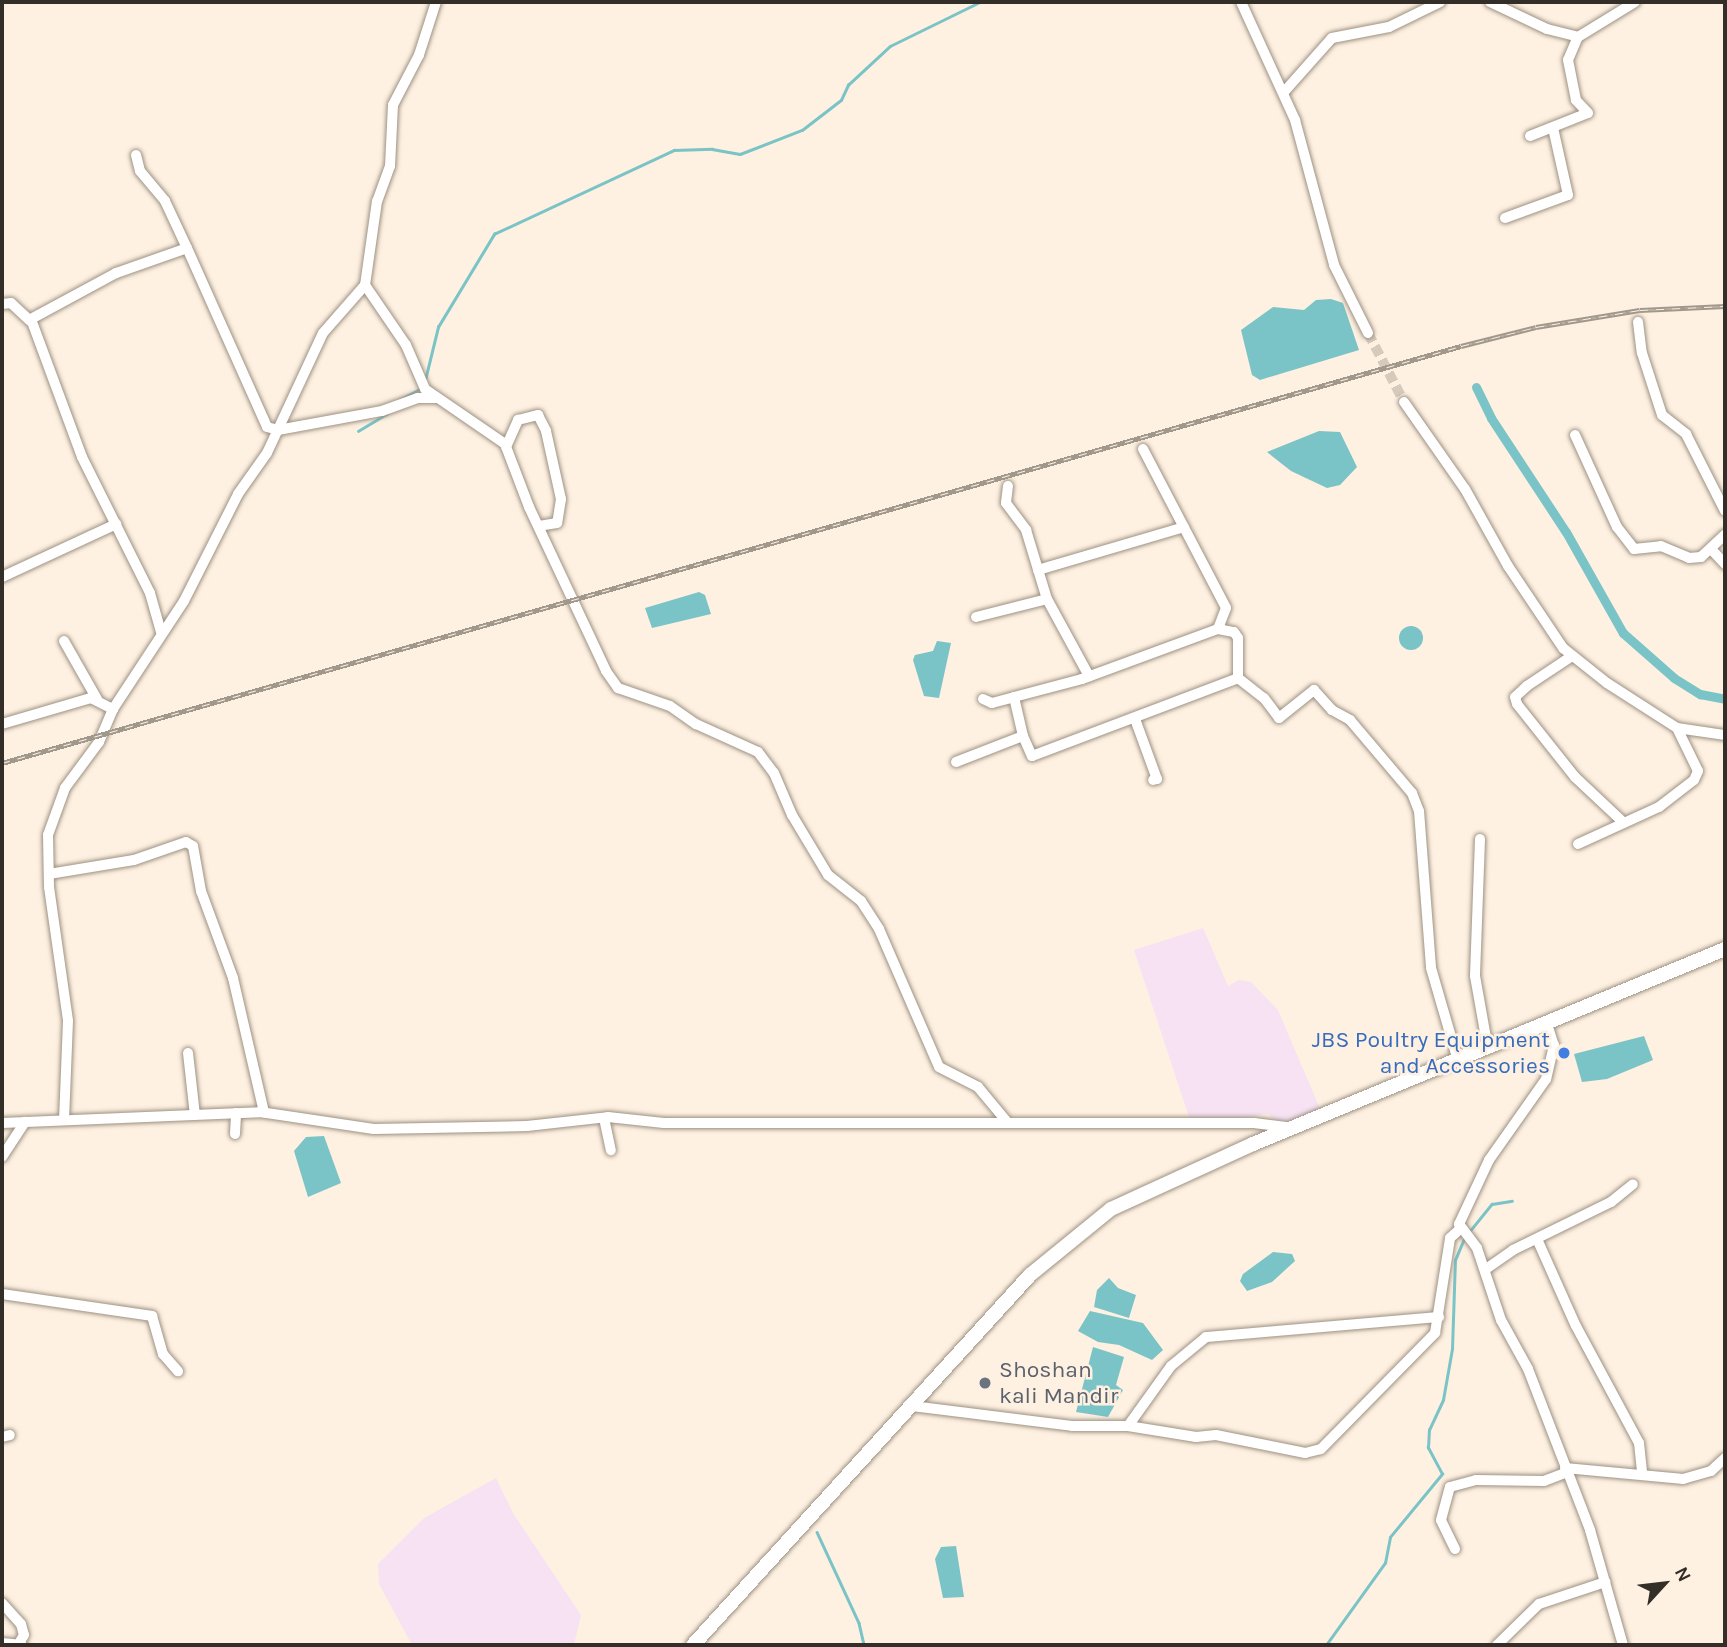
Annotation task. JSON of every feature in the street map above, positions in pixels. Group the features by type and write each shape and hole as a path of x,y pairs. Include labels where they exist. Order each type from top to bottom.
{"highway":[{"path":"693,1645 1030,1275 1092,1223 1135,1195 1725,949"}],"street":[{"path":"64,1120 68,1021 49,874 48,835 65,789 99,742 113,709 197,578 238,494 278,430 323,333 365,285 377,201 390,166 388,128 393,105 419,55 436,2"},
{"path":"1241,2 1284,92 1334,265 1368,333"},
{"path":"1284,92 1332,38 1389,27 1440,2"},
{"path":"1490,2 1547,29 1578,37"},
{"path":"1530,135 1588,113 1576,100 1569,72 1578,37 1634,2"},
{"path":"1505,218 1568,195 1553,128"},
{"path":"136,155 140,171 165,201 253,403 267,427 278,430 390,409 418,398 438,398"},
{"path":"30,321 107,277 187,248"},
{"path":"365,285 406,345 424,384 438,398 506,447 606,671 618,688 670,705 696,724 758,752 775,773 792,815 828,875 861,901 879,929 939,1067 978,1087 1008,1123"},
{"path":"2,304 11,303 30,321 82,457 150,593 161,632"},
{"path":"1638,322 1642,353 1662,415 1686,434 1725,511"},
{"path":"1404,402 1465,489 1552,635 1572,656 1677,728 1725,735"},
{"path":"506,447 518,420 538,415 546,431 561,499 557,523 539,526"},
{"path":"1575,436 1617,527 1634,549 1661,546 1689,558 1701,557 1725,535"},
{"path":"1143,449 1226,608 1218,629"},
{"path":"1008,486 1006,503 1026,530 1047,599 1089,676"},
{"path":"2,577 116,524"},
{"path":"1038,570 1184,527"},
{"path":"1712,549 1725,564"},
{"path":"976,617 1047,599"},
{"path":"983,699 992,703 1089,676 1218,629 1234,632 1238,638 1238,678"},
{"path":"64,641 97,699 113,709"},
{"path":"1572,656 1527,686 1515,697 1517,705 1575,777 1625,823"},
{"path":"1014,698 1023,736 1032,756 1238,678"},
{"path":"1238,678 1264,698 1279,718 1314,690 1332,710 1350,720 1412,793 1419,811 1431,968 1458,1061"},
{"path":"2,724 97,699"},
{"path":"1135,719 1157,779 1153,780"},
{"path":"1578,844 1672,799 1695,780 1698,771 1677,728"},
{"path":"956,762 1023,736"},
{"path":"1480,838 1475,976 1488,1049"},
{"path":"49,874 135,860 186,842 193,846 201,891 233,978 264,1112"},
{"path":"912,1406 1072,1426 1128,1426 1196,1437 1216,1435 1278,1450 1321,1450 1435,1332 1450,1238 1461,1228 1463,1209 1489,1160 1546,1079 1554,1045 1547,1024"},
{"path":"188,1053 195,1115"},
{"path":"2,1123 264,1112 374,1129 527,1126 604,1118 664,1123 1276,1124 1298,1129"},
{"path":"235,1133 236,1113"},
{"path":"604,1118 611,1150"},
{"path":"2,1157 25,1122"},
{"path":"1486,1269 1537,1239 1611,1202 1633,1184"},
{"path":"1461,1228 1477,1248 1501,1320 1528,1369 1565,1471 1590,1530 1623,1645"},
{"path":"1537,1239 1576,1326 1639,1443 1642,1473"},
{"path":"2,1294 152,1316 163,1353 178,1371"},
{"path":"1128,1426 1171,1366 1206,1337 1439,1317"},
{"path":"1455,1549 1441,1520 1450,1487 1476,1480 1544,1481 1565,1471 1642,1473 1684,1479 1711,1471 1725,1458"},
{"path":"1497,1645 1539,1604 1605,1582"},
{"path":"2,1603 18,1618 24,1635 20,1645 2,1643"}],"shaded area":[{"path":"1203,928 1228,986 1239,980 1251,982 1278,1010 1321,1111 1291,1122 1276,1121 1268,1114 1191,1123 1134,950"},
{"path":"496,1478 513,1513 581,1615 574,1645 412,1645 379,1584 378,1564 424,1518"}],"water":[{"path":"1331,299 1343,303 1359,350 1260,380 1252,375 1241,330 1273,307 1304,310 1316,300"},
{"path":"1319,431 1340,432 1357,467 1340,485 1327,488 1291,471 1267,452"},
{"path":"699,592 705,595 711,614 652,628 645,608"},
{"path":"1411,626 1420,629 1423,638 1420,647 1411,650 1402,647 1399,638 1402,629"},
{"path":"937,641 951,643 939,698 924,696 913,660 915,655 933,651"},
{"path":"1644,1036 1653,1060 1607,1079 1582,1082 1574,1054"},
{"path":"324,1136 341,1183 308,1197 294,1151 306,1137"},
{"path":"1273,1252 1292,1254 1295,1261 1272,1282 1247,1291 1240,1281 1243,1274"},
{"path":"1109,1278 1118,1288 1136,1295 1129,1318 1094,1307 1097,1290"},
{"path":"1090,1311 1143,1323 1163,1350 1152,1360 1119,1345 1098,1342 1078,1331"},
{"path":"1093,1347 1124,1357 1116,1385 1123,1390 1108,1417 1076,1412"},
{"path":"956,1546 964,1597 943,1598 935,1559 941,1547"}],"waterway":[{"path":"425,380 438,327 494,234 674,150 712,149 740,154 802,130 841,100 848,85 890,46 980,2"},
{"path":"1476,387 1491,418 1566,532 1623,633 1674,678 1700,694 1725,699"},
{"path":"399,400 420,389"},
{"path":"358,431 388,413"},
{"path":"1469,1232 1492,1204 1512,1201"},
{"path":"1326,1645 1385,1563 1390,1537 1442,1474 1428,1448 1429,1430 1443,1400 1452,1349 1455,1260 1465,1237"},
{"path":"817,1532 859,1623 864,1645"}],"tunnel":[{"path":"1368,333 1404,402"}],"railway":[{"path":"2,763 1461,346 1536,327 1640,310 1725,306"}],"place":[{"name":"JBS Poultry Equipment and Accessories","path":"1564,1053"},
{"name":"Shoshan kali Mandir","path":"985,1383"}]}
